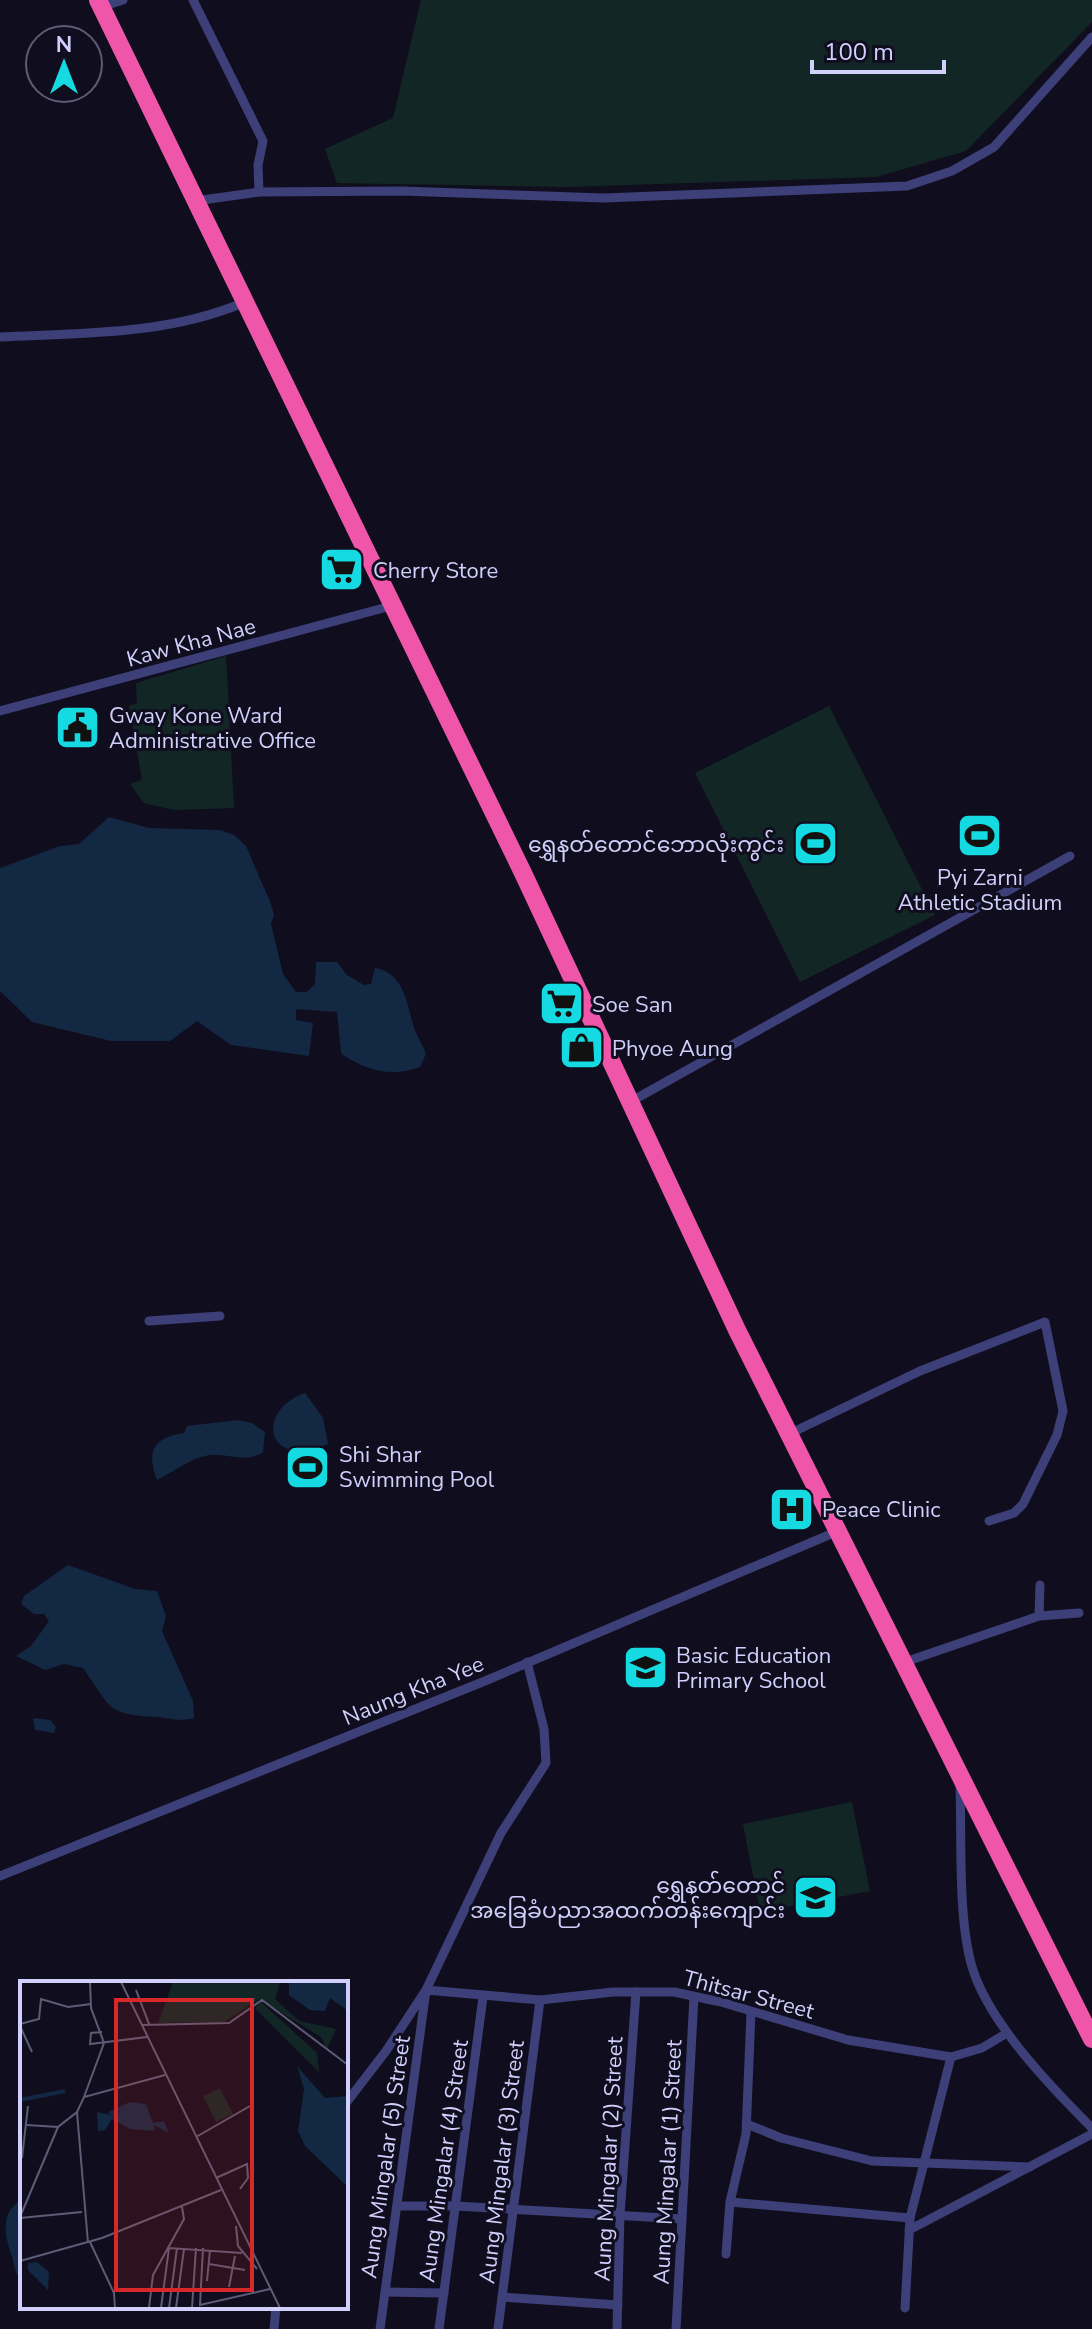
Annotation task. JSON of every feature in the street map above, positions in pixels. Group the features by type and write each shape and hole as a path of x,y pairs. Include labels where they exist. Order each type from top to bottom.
{"highway":[{"path":"100,4 523,873 789,1434 1092,2039"}],"street":[{"path":"100,4 123,0"},
{"path":"193,0 263,141 258,165 259,192"},
{"path":"195,201 259,192 402,191 604,198 907,186 952,171 994,147 1092,37"},
{"path":"0,337 157,328 245,302"},
{"name":"Kaw Kha Nae","path":"0,711 391,606"},
{"path":"630,1102 1070,856"},
{"path":"149,1321 220,1316"},
{"path":"789,1434 920,1371 1045,1322 1063,1411 1057,1435 1023,1504 1014,1513 989,1521"},
{"name":"Naung Kha Yee","path":"0,1876 527,1662 838,1531"},
{"path":"1039,1616 1040,1585"},
{"path":"905,1662 1039,1616 1079,1613"},
{"path":"348,2100 386,2051 426,1990 501,1833 546,1763 544,1729 527,1662"},
{"path":"960,1777 964,1927 974,1975 1007,2033 1092,2128"},
{"name":"Thitsar Street","path":"426,1990 540,2000 674,1992 848,2040 951,2057 982,2048 1007,2033"},
{"name":"Aung Mingalar (5) Street","path":"380,2329 426,1990"},
{"name":"Aung Mingalar (2) Street","path":"617,2329 620,2215 636,1992"},
{"name":"Aung Mingalar (4) Street","path":"439,2329 483,1997"},
{"name":"Aung Mingalar (1) Street","path":"676,2329 694,1997"},
{"name":"Aung Mingalar (3) Street","path":"498,2329 540,2000"},
{"path":"726,2254 730,2202 747,2124 751,2012"},
{"path":"905,2308 910,2218 951,2057"},
{"path":"747,2124 781,2138 872,2161 1030,2167"},
{"path":"909,2230 1092,2134"},
{"path":"730,2202 910,2218"},
{"path":"397,2206 456,2206 682,2219"},
{"path":"385,2292 444,2293"},
{"path":"502,2297 618,2305"},
{"path":"274,2329 276,2309"}],"green space":[{"path":"421,0 1092,0 1092,22 966,151 876,177 567,187 337,183 325,149 393,118"},
{"path":"226,656 234,808 174,810 144,803 130,784 142,780 129,706 137,703 136,683"},
{"name":"ရွှေနတ်တောင်ဘောလုံးကွင်း","path":"829,706 935,915 800,982 695,773"},
{"path":"852,1802 870,1891 760,1912 743,1824"}],"water":[{"path":"109,817 149,828 220,830 234,835 246,846 271,904 274,915 271,924 283,974 296,992 307,992 315,984 316,962 337,962 347,975 364,985 371,984 375,968 385,971 404,993 426,1054 420,1067 389,1072 369,1068 350,1059 341,1053 337,1012 296,1009 296,1020 313,1023 309,1056 231,1045 197,1021 170,1041 111,1041 32,1022 0,991 0,868 60,846 79,844"},
{"path":"305,1393 323,1418 328,1444 307,1450 291,1450 280,1444 274,1435 274,1424 278,1412 289,1401"},
{"path":"238,1420 252,1423 265,1432 263,1452 241,1458 205,1456 157,1480 152,1455 158,1443 184,1433 187,1426"},
{"path":"68,1565 135,1589 157,1591 166,1616 162,1631 193,1701 194,1718 139,1716 118,1711 105,1700 83,1668 64,1664 45,1670 16,1656 31,1646 49,1621 44,1614 34,1614 21,1604 24,1596"},
{"path":"33,1718 50,1720 56,1727 54,1733 35,1730"},
{"path":"20,2201 20,2278 7,2240 7,2217"}],"place":[{"name":"Cherry Store","path":"342,570"},
{"name":"Gway Kone Ward Administrative Office","path":"78,728"},
{"name":"Pyi Zarni Athletic Stadium","path":"980,836"},
{"name":"ရွှေနတ်တောင်ဘောလုံးကွင်း","path":"815,844"},
{"name":"Soe San","path":"561,1004"},
{"name":"Phyoe Aung","path":"581,1048"},
{"name":"Shi Shar Swimming Pool","path":"308,1467"},
{"name":"Peace Clinic","path":"791,1509"},
{"name":"Basic Education Primary School","path":"645,1668"},
{"name":"ရွှေနတ်တောင် အခြေခံပညာအထက်တန်းကျောင်း","path":"816,1898"}]}
